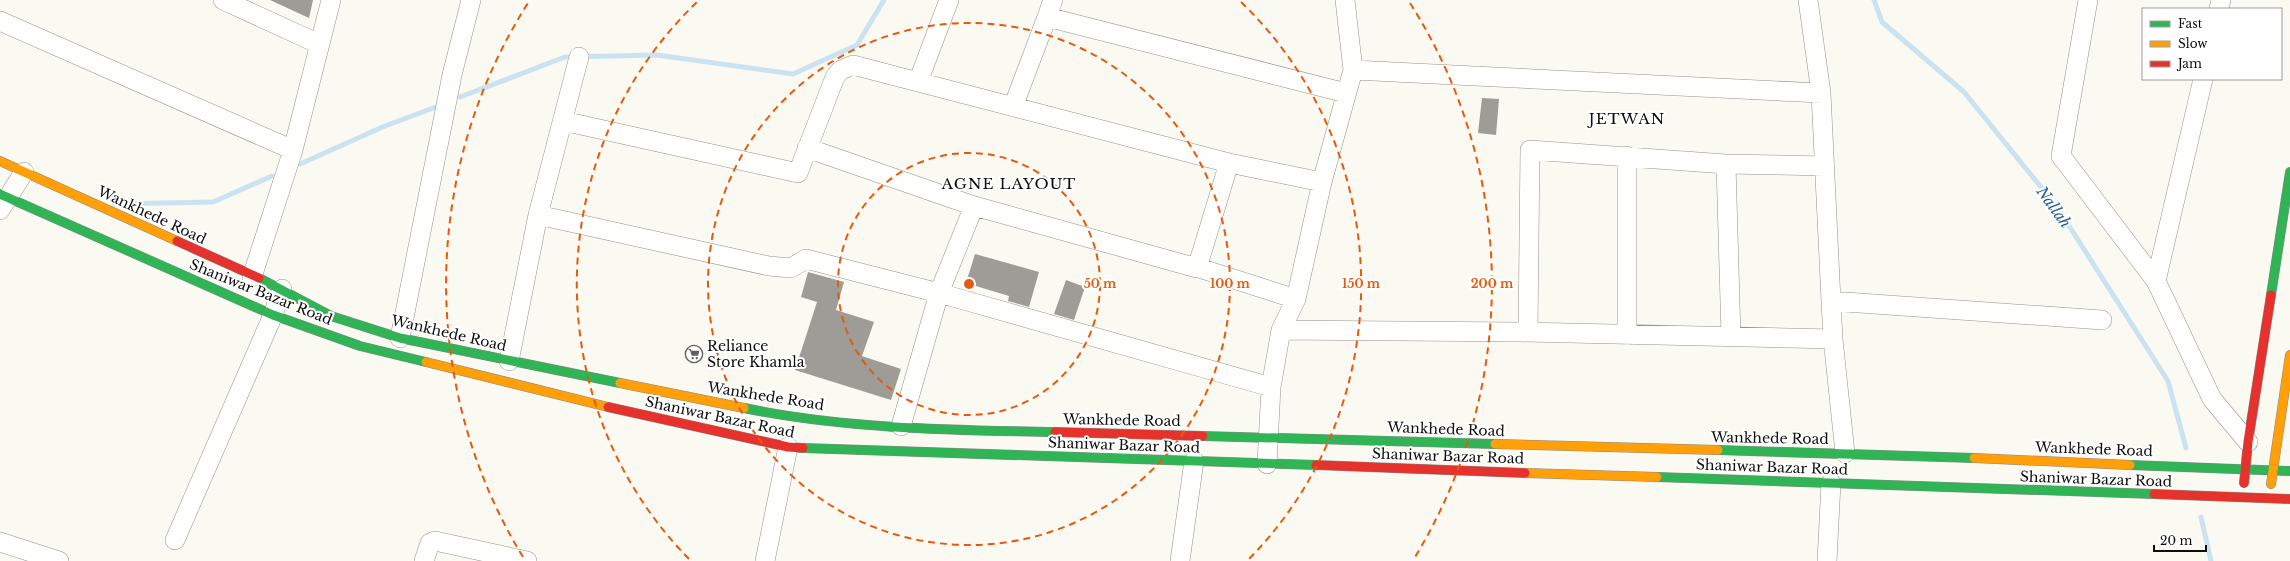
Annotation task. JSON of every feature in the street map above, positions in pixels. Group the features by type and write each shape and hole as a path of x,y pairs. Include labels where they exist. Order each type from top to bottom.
{"main road":[{"name":"Wankhede Road","path":"0,161 252,277 282,289 331,316 400,338 793,418 926,429 1845,453 2290,472"},
{"path":"2243,498 2248,442 2290,172"},
{"name":"Shaniwar Bazar Road","path":"3,200 273,315 360,346 657,419 788,447 2290,499"},
{"path":"2270,499 2272,471 2290,355"}],"street":[{"path":"223,0 319,44"},
{"path":"252,277 293,150 331,0"},
{"path":"400,338 452,75 471,0"},
{"path":"918,82 949,0"},
{"path":"1267,464 1271,387 1281,330 1296,298 1322,182 1353,70 1345,0"},
{"path":"1808,0 1821,93 1833,339 1845,453"},
{"path":"2088,0 2061,156 2156,281 2212,399 2248,442"},
{"path":"1013,107 1050,9 1346,93"},
{"path":"0,21 293,150"},
{"path":"509,361 538,214 579,57"},
{"path":"563,121 798,173 835,77 841,70 853,65 1229,163 1322,182"},
{"path":"1353,70 1821,93"},
{"path":"2156,281 2202,80"},
{"path":"807,148 974,206 1196,267 1296,298"},
{"path":"1528,332 1530,150 1726,164 1824,166"},
{"path":"1627,156 1627,335"},
{"path":"1196,267 1229,163"},
{"path":"1726,164 1730,336"},
{"path":"3,200 24,172"},
{"path":"901,426 939,293 974,206"},
{"path":"538,214 769,266 791,268 806,259 939,293 1271,387"},
{"path":"175,540 273,315 282,289"},
{"path":"1831,300 2102,320"},
{"path":"1281,330 1528,332 1833,339"},
{"path":"765,561 788,447"},
{"path":"1180,561 1194,461"},
{"path":"1827,561 1831,483"},
{"path":"424,561 430,543 435,541 527,561"},
{"path":"0,542 59,561"}],"building":[{"path":"270,0 313,0 309,18"},
{"path":"1482,98 1499,99 1496,135 1478,133"},
{"path":"975,254 1039,272 1029,307 1008,301 1009,296 966,283"},
{"path":"808,272 844,282 836,310 874,322 862,356 901,369 891,400 795,370 817,302 801,297"},
{"path":"1066,280 1085,287 1074,320 1054,314"}],"waterway":[{"path":"460,97 565,57 657,55 793,74 857,45 884,0"},
{"name":"Nallah","path":"1874,0 1882,22 1964,92 2057,207 2168,381 2186,448"},
{"path":"300,164 385,126 436,107"},
{"path":"114,204 213,202 272,176"},
{"name":"Nallah","path":"2201,517 2211,561"}],"traffic: fast":[{"path":"2271,295 2290,172"},
{"path":"0,194 273,315 360,346 426,362"},
{"path":"259,278 331,316 400,338 620,383"},
{"path":"744,408 782,415 860,424 938,429 1055,432"},
{"path":"1203,436 1495,444"},
{"path":"803,448 1316,465"},
{"path":"1718,450 1974,458"},
{"path":"2130,465 2290,471"},
{"path":"1657,477 2154,494"}],"traffic: slow":[{"path":"0,161 177,241"},
{"path":"2271,484 2290,355"},
{"path":"426,362 608,407"},
{"path":"620,383 744,408"},
{"path":"1495,444 1718,450"},
{"path":"1974,458 2130,465"},
{"path":"1525,473 1657,477"}],"traffic: jam":[{"path":"177,241 259,278"},
{"path":"2244,483 2248,442 2271,295"},
{"path":"608,407 788,447 803,448"},
{"path":"1055,432 1203,436"},
{"path":"1316,465 1525,473"},
{"path":"2154,494 2290,499"}],"place":[{"name":"Reliance Store Khamla","path":"694,354"}],"district":[{"name":"JETWAN","path":"1627,118"},
{"name":"AGNE LAYOUT","path":"1009,183"}]}
